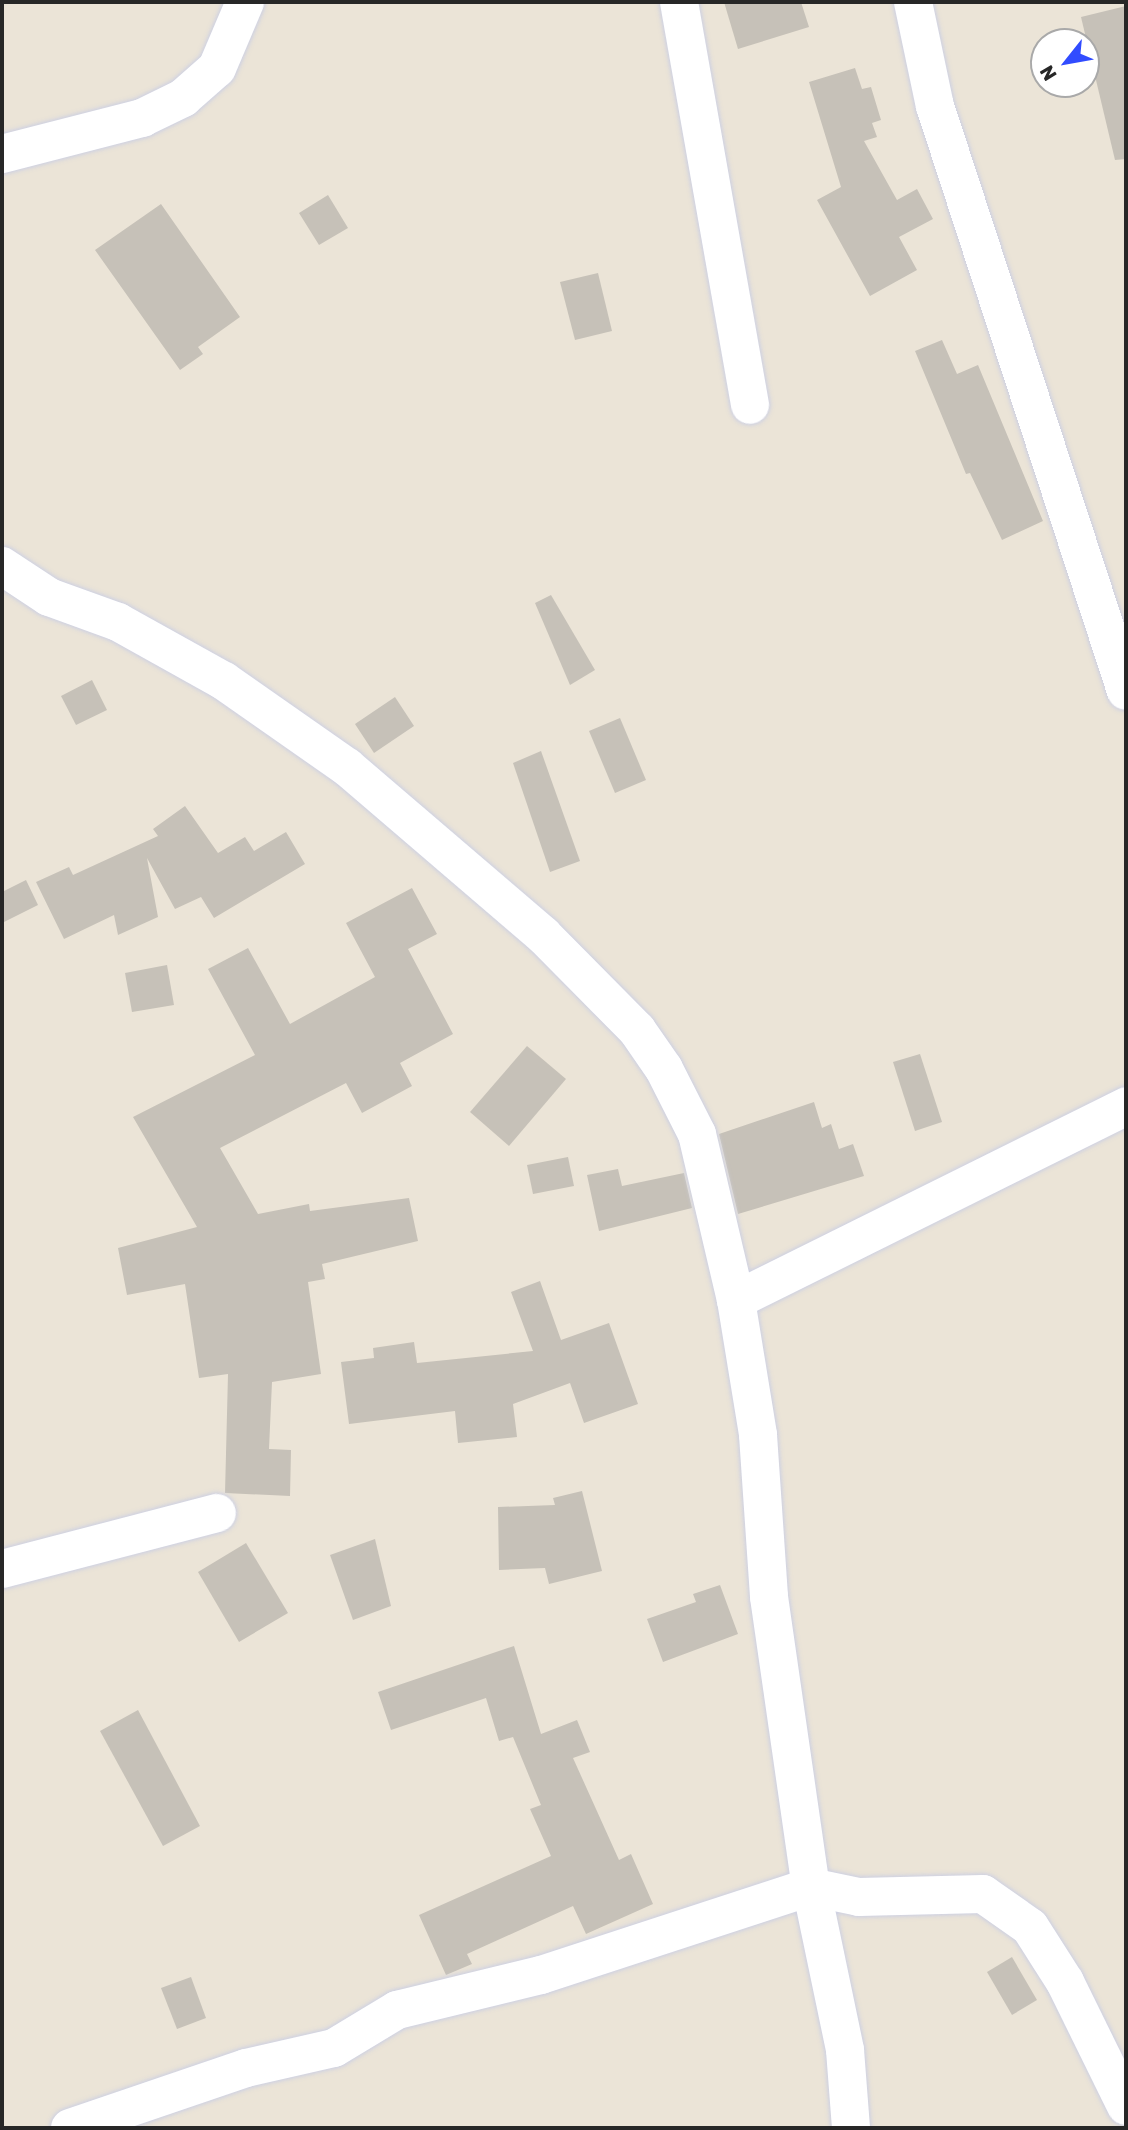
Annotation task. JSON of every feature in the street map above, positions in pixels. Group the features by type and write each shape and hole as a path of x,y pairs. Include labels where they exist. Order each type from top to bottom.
{"street":[{"path":"2,154 142,118 183,99 217,68 245,2"},
{"path":"679,2 750,405"},
{"path":"913,2 934,106 1126,691"},
{"path":"2,566 49,597 118,622 235,688 347,767 552,944 637,1030 670,1079 698,1134 736,1300 758,1435 769,1597 811,1887 845,2050 851,2128"},
{"path":"736,1300 1126,1106"},
{"path":"2,1569 217,1513"},
{"path":"70,2128 246,2068 334,2048 397,2010 541,1975 811,1887 859,1897 983,1894 1030,1927 1065,1983 1126,2106"}],"building":[{"path":"724,2 801,2 809,27 738,49"},
{"path":"1126,6 1126,159 1115,160 1100,97 1100,28 1084,28 1081,17"},
{"path":"855,68 862,89 871,87 881,120 872,123 877,137 864,141 897,200 917,189 933,219 899,237 917,270 870,296 817,200 841,187 809,82"},
{"path":"328,195 348,228 319,245 299,213"},
{"path":"161,204 240,317 198,347 203,354 180,370 95,250"},
{"path":"598,273 612,331 575,340 560,282"},
{"path":"942,340 957,374 978,365 1043,521 1002,540 970,473 966,474 915,351"},
{"path":"551,595 595,670 570,685 535,603"},
{"path":"92,680 107,710 76,725 61,696"},
{"path":"395,697 414,726 374,753 355,724"},
{"path":"620,718 646,780 615,793 589,731"},
{"path":"541,751 580,861 550,872 513,763"},
{"path":"185,806 218,853 245,837 254,851 286,832 305,864 214,918 201,897 175,909 147,858 158,917 118,935 114,915 64,939 36,882 69,867 73,875 158,836 153,829"},
{"path":"26,880 38,905 2,923 2,892"},
{"path":"412,888 437,934 408,949 453,1034 400,1063 412,1086 362,1113 346,1083 220,1148 258,1214 309,1204 310,1211 409,1198 418,1241 322,1264 325,1279 308,1282 321,1374 272,1382 269,1449 291,1450 290,1496 225,1493 228,1374 199,1378 185,1284 127,1295 118,1248 197,1227 133,1117 255,1055 208,969 248,948 290,1024 375,977 346,923"},
{"path":"167,965 174,1005 132,1012 125,973"},
{"path":"527,1046 566,1079 509,1146 470,1112"},
{"path":"920,1054 942,1122 915,1131 893,1062"},
{"path":"814,1102 822,1128 831,1124 839,1149 853,1144 864,1176 738,1214 719,1134"},
{"path":"568,1157 574,1186 533,1194 527,1165"},
{"path":"618,1169 622,1186 684,1173 692,1208 599,1231 587,1175"},
{"path":"540,1281 561,1340 609,1323 638,1404 584,1423 570,1383 513,1404 517,1437 458,1443 455,1411 349,1424 341,1362 374,1358 373,1348 414,1342 417,1363 533,1351 511,1292"},
{"path":"582,1491 602,1571 549,1584 545,1568 499,1570 498,1507 555,1505 553,1498"},
{"path":"375,1539 391,1606 353,1620 330,1555"},
{"path":"246,1543 288,1613 239,1642 198,1572"},
{"path":"720,1585 738,1634 663,1662 647,1619 696,1602 693,1594"},
{"path":"514,1646 541,1734 577,1720 590,1752 573,1758 619,1860 631,1854 653,1904 586,1934 573,1906 467,1954 472,1964 446,1975 419,1915 551,1856 530,1809 541,1805 513,1737 499,1741 486,1698 391,1730 378,1692"},
{"path":"138,1710 200,1826 163,1846 100,1731"},
{"path":"1012,1957 1037,2000 1012,2015 987,1972"},
{"path":"191,1977 206,2018 177,2029 161,1988"}]}
